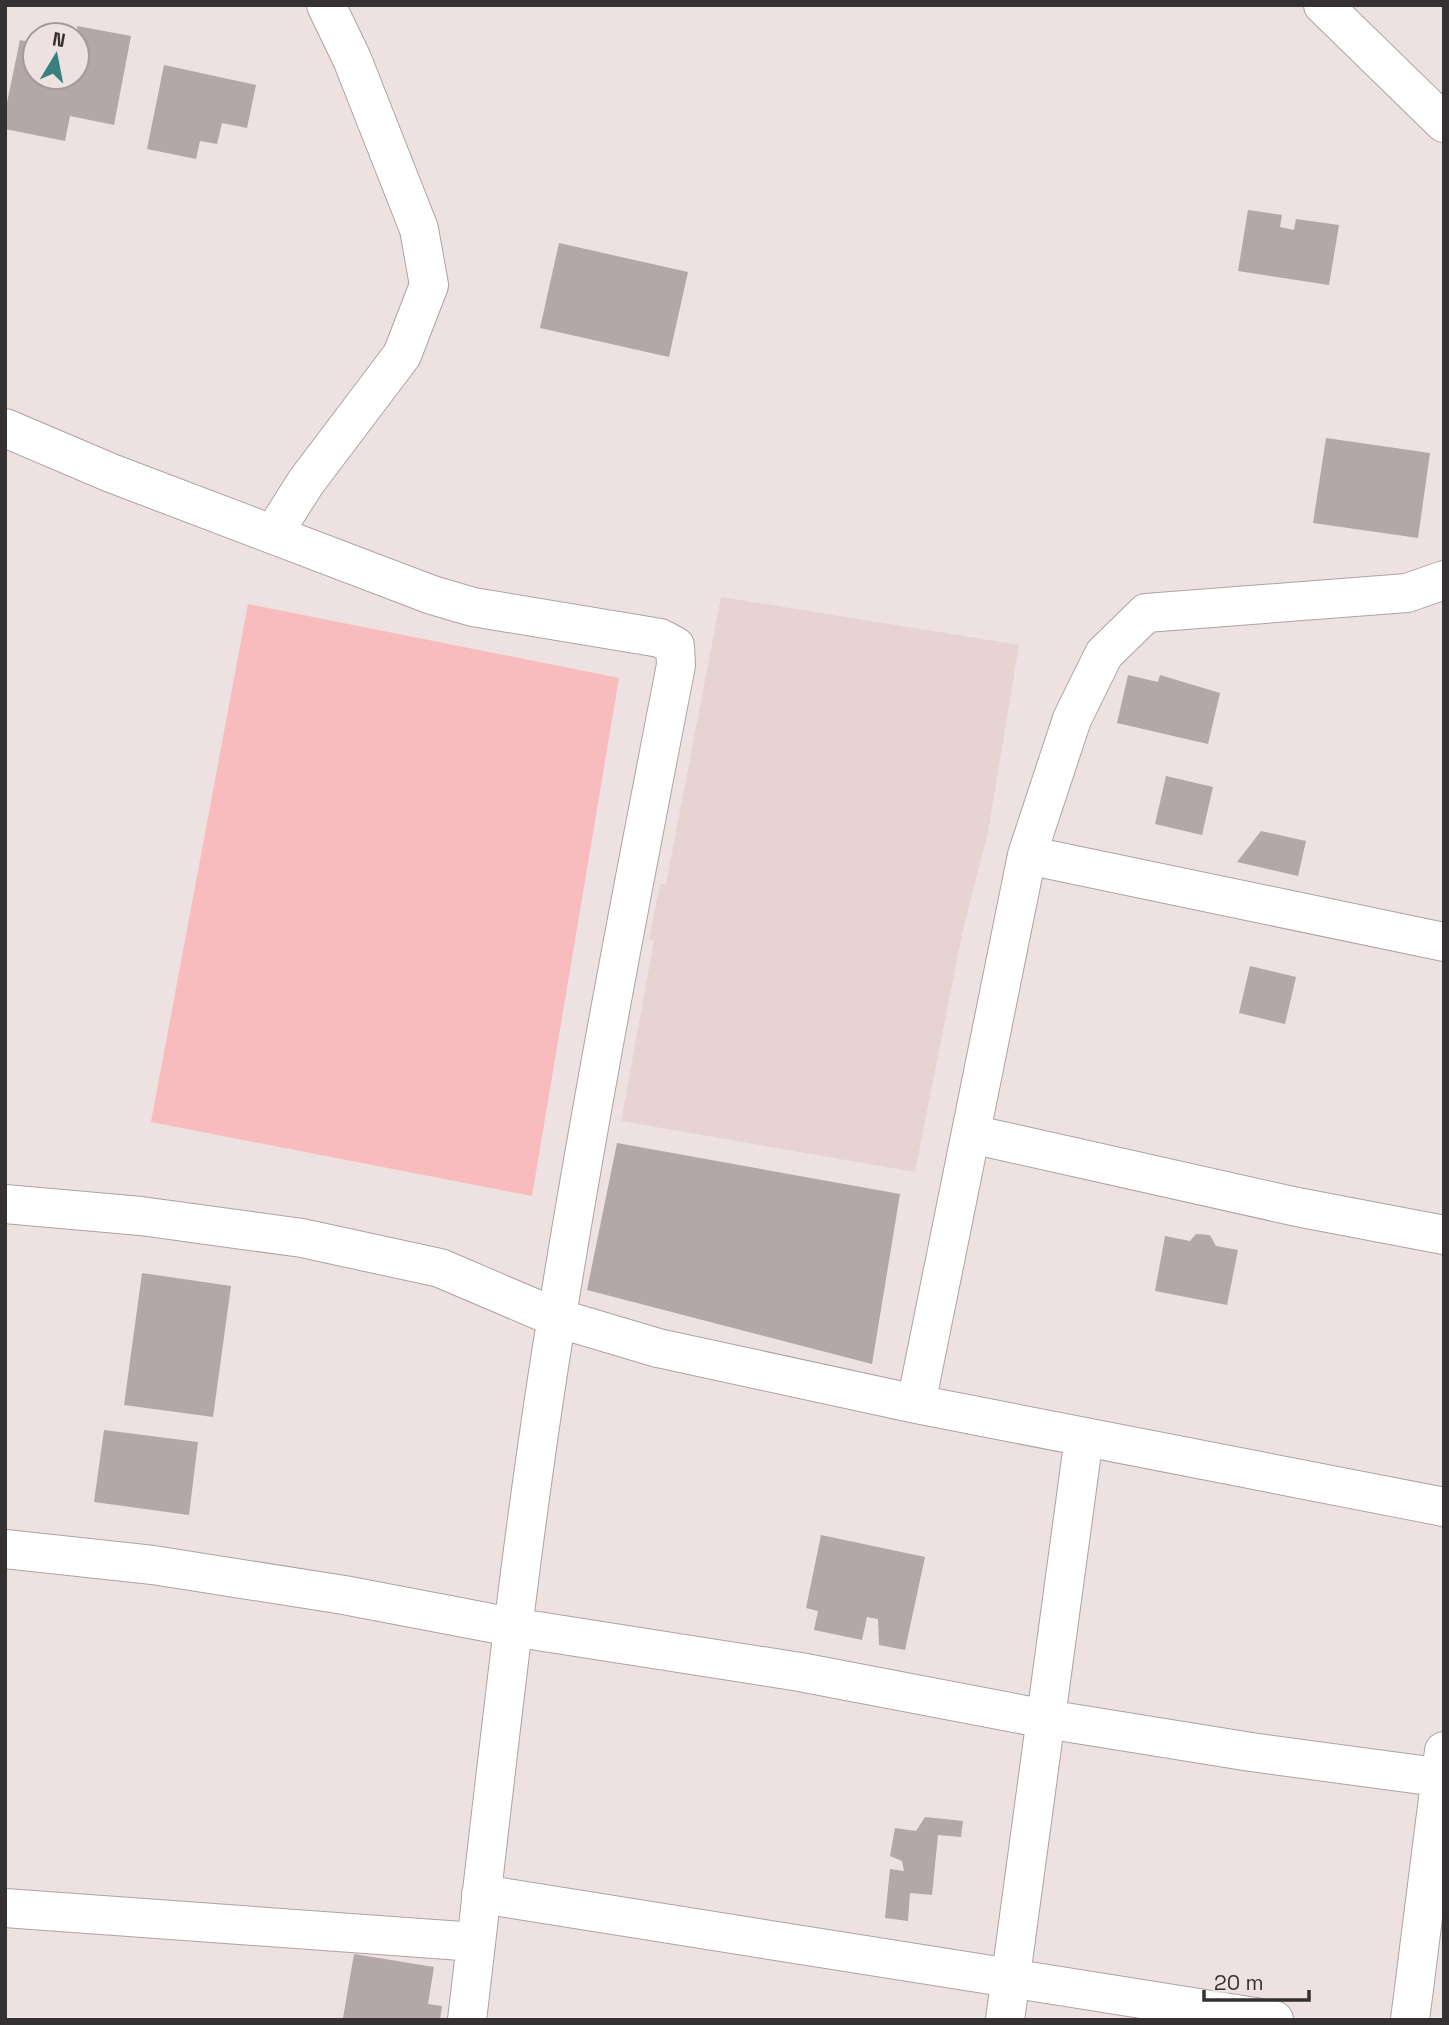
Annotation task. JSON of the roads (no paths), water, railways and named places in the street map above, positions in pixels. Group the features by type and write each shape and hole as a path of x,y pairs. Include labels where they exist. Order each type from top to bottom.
{"street":[{"path":"273,534 306,482 402,355 429,285 419,229 352,59 326,5"},
{"path":"1323,5 1444,123"},
{"path":"5,428 111,473 432,595 473,607 660,638 675,646 676,665 629,906 557,1318 512,1627 467,2020"},
{"path":"916,1404 1027,855 1072,719 1104,654 1146,612 1407,593 1444,580"},
{"path":"1027,855 1444,942"},
{"path":"971,1135 1297,1207 1444,1235"},
{"path":"5,1204 141,1216 302,1238 440,1268 557,1318 658,1349 916,1404 1444,1507"},
{"path":"1005,2020 1084,1437"},
{"path":"5,1549 153,1565 344,1595 512,1627 800,1672 1046,1719 1251,1752 1442,1769 1410,2020"},
{"path":"481,1894 1010,1976 1273,2020"},
{"path":"5,1908 477,1942"}]}
